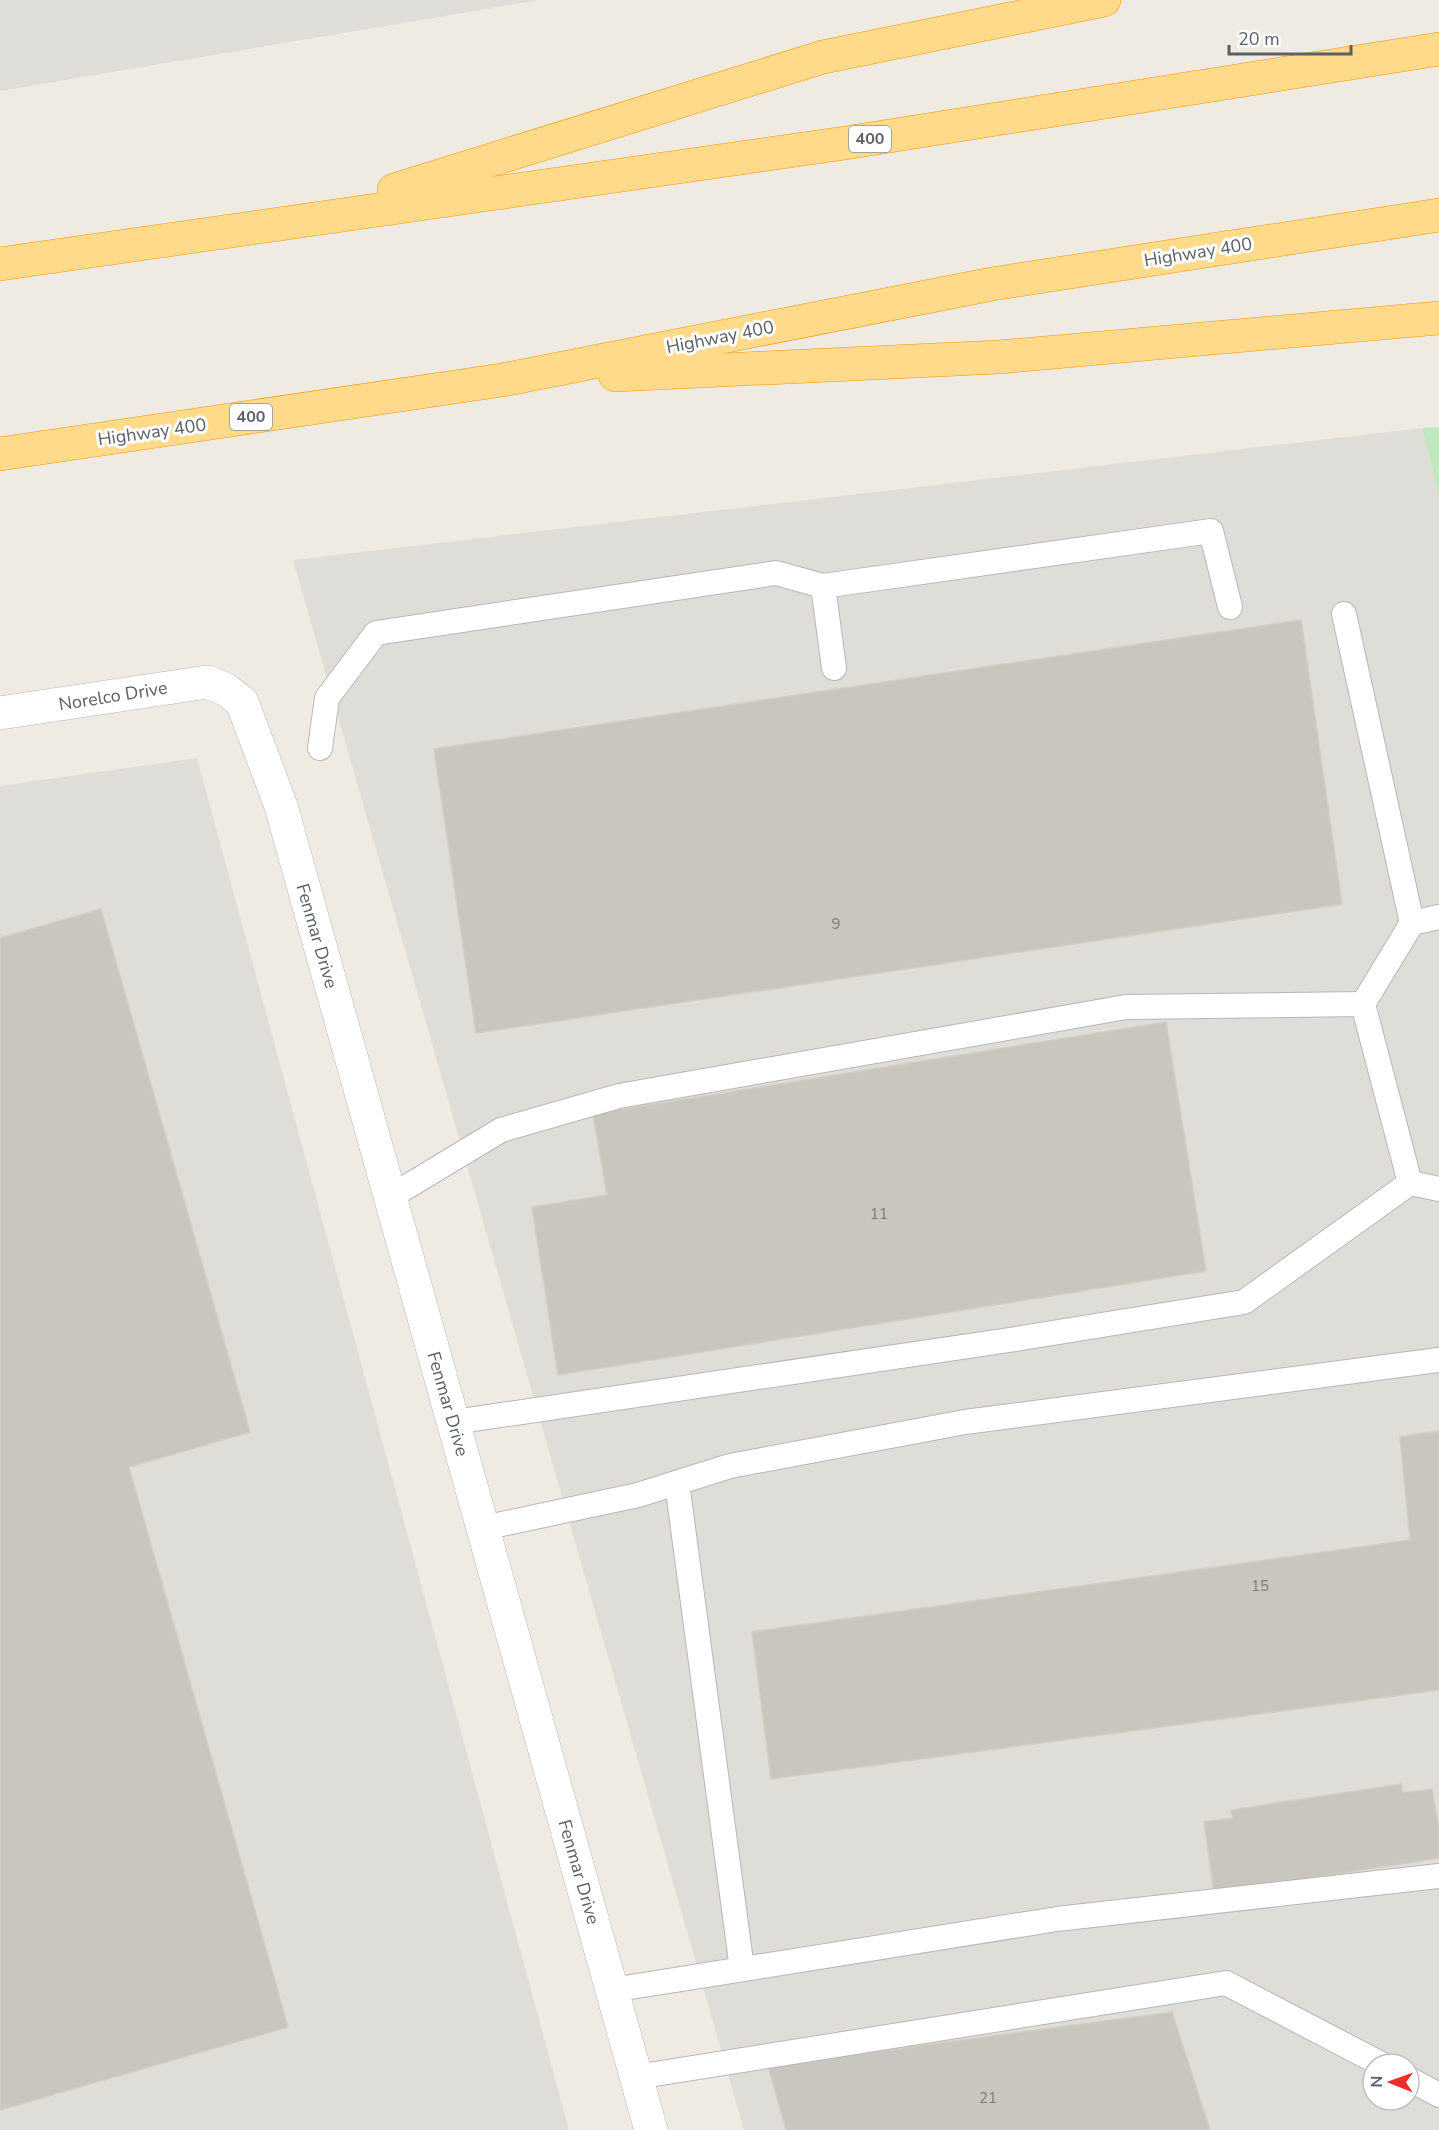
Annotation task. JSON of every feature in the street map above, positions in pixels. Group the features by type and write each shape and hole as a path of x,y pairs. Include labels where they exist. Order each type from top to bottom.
{"highway":[{"path":"300,219 823,57 1104,0"},
{"name":"400","path":"0,264 300,219 845,143 1439,49"},
{"name":"Highway 400","path":"0,454 502,380 992,284 1439,215"},
{"path":"502,380 999,357 1439,318"}],"street":[{"name":"Norelco Drive","path":"0,713 207,682 225,689"},
{"name":"Fenmar Drive","path":"225,689 242,702 281,806 651,2130"}],"lane":[{"path":"320,748 327,698 376,633 776,573 823,586 1211,531 1230,607"},
{"path":"823,586 834,668"},
{"path":"1344,614 1412,923 1363,1004 1410,1183"},
{"path":"1412,923 1439,917"},
{"path":"390,1197 501,1130 619,1096 1126,1008 1363,1004"},
{"path":"454,1422 1016,1339 1244,1302 1410,1183 1439,1189"},
{"path":"483,1528 638,1495 730,1466 965,1422 1439,1360"},
{"path":"677,1483 742,1969"},
{"path":"612,1990 1057,1919 1439,1876"},
{"path":"636,2077 1226,1983 1361,2054"},
{"path":"1421,2085 1439,2095"}],"shaded area":[{"path":"0,0 539,0 0,91"},
{"path":"1422,428 1439,495 1439,2130 744,2130 293,560"},
{"path":"197,758 569,2130 0,2130 0,786"}],"green space":[{"path":"1439,427 1439,495 1422,428"}],"building":[{"path":"1301,620 1342,904 476,1033 434,749"},
{"path":"101,909 250,1432 129,1467 288,2027 0,2110 0,938"},
{"path":"1166,1022 1206,1271 558,1375 532,1207 607,1195 593,1114"},
{"path":"1439,1431 1439,1690 771,1779 752,1632 1410,1540 1400,1437"},
{"path":"1401,1784 1403,1793 1432,1789 1439,1830 1439,1858 1214,1893 1204,1822 1233,1818 1231,1810"},
{"path":"1172,2012 1210,2130 786,2130 768,2066"}]}
